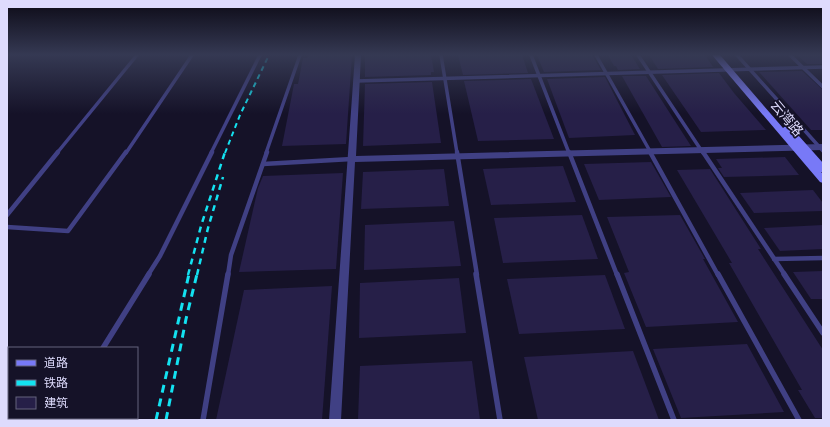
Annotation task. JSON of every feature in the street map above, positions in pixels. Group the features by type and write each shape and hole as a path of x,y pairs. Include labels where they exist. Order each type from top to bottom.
{"main road":[{"name":"云湾路","path":"737,75 795,148 823,180"},
{"name":"云湾路","path":"738,75 823,169"}],"street":[{"path":"335,420 357,75"},
{"path":"352,159 701,149 822,148"}],"lane":[{"path":"7,215 121,75"},
{"path":"7,227 68,231 136,139 179,75"},
{"path":"104,347 160,256 250,75"},
{"path":"203,420 231,255 293,75"},
{"path":"444,75 500,420"},
{"path":"538,75 674,420"},
{"path":"356,82 543,75"},
{"path":"608,75 799,420"},
{"path":"651,75 823,333"},
{"path":"755,75 822,148"},
{"path":"810,75 823,87"},
{"path":"263,164 352,159"},
{"path":"774,259 823,258"}],"building":[{"path":"300,75 351,75 346,144 282,146 294,84 298,84"},
{"path":"365,75 431,75 431,75 365,77"},
{"path":"662,75 720,75 766,130 701,132"},
{"path":"762,75 806,75 823,90 823,130 811,130"},
{"path":"622,76 646,76 691,146 662,147"},
{"path":"605,77 635,135 569,138 547,79"},
{"path":"531,79 554,139 478,141 464,81"},
{"path":"432,82 441,143 363,146 365,84"},
{"path":"785,157 799,175 724,177 718,168 722,168 716,159"},
{"path":"651,162 671,197 599,200 584,164"},
{"path":"563,166 576,202 491,205 483,169"},
{"path":"444,169 449,206 361,209 363,172"},
{"path":"710,169 761,249 758,249 823,350 823,418 815,418 798,390 802,390 729,263 732,263 677,170"},
{"path":"343,173 336,269 239,272 258,188 263,176"},
{"path":"813,190 823,203 823,211 754,213 740,193"},
{"path":"582,215 598,259 503,263 494,218"},
{"path":"680,215 738,322 646,327 624,273 629,272 607,217"},
{"path":"454,221 461,266 364,270 365,225"},
{"path":"823,225 823,249 780,251 764,228"},
{"path":"823,271 823,299 811,299 793,272"},
{"path":"605,275 625,329 519,334 507,279"},
{"path":"459,278 466,333 359,338 360,283"},
{"path":"332,286 322,420 216,420 244,290"},
{"path":"747,344 784,412 681,418 653,349"},
{"path":"633,351 659,420 538,420 524,357"},
{"path":"472,361 480,420 358,420 360,366"}],"railway":[{"path":"225,153 240,115 259,75"},
{"path":"188,275 201,226 225,152"},
{"path":"197,275 208,228 223,177"},
{"path":"156,420 189,274"},
{"path":"166,420 186,319 197,274"}]}
